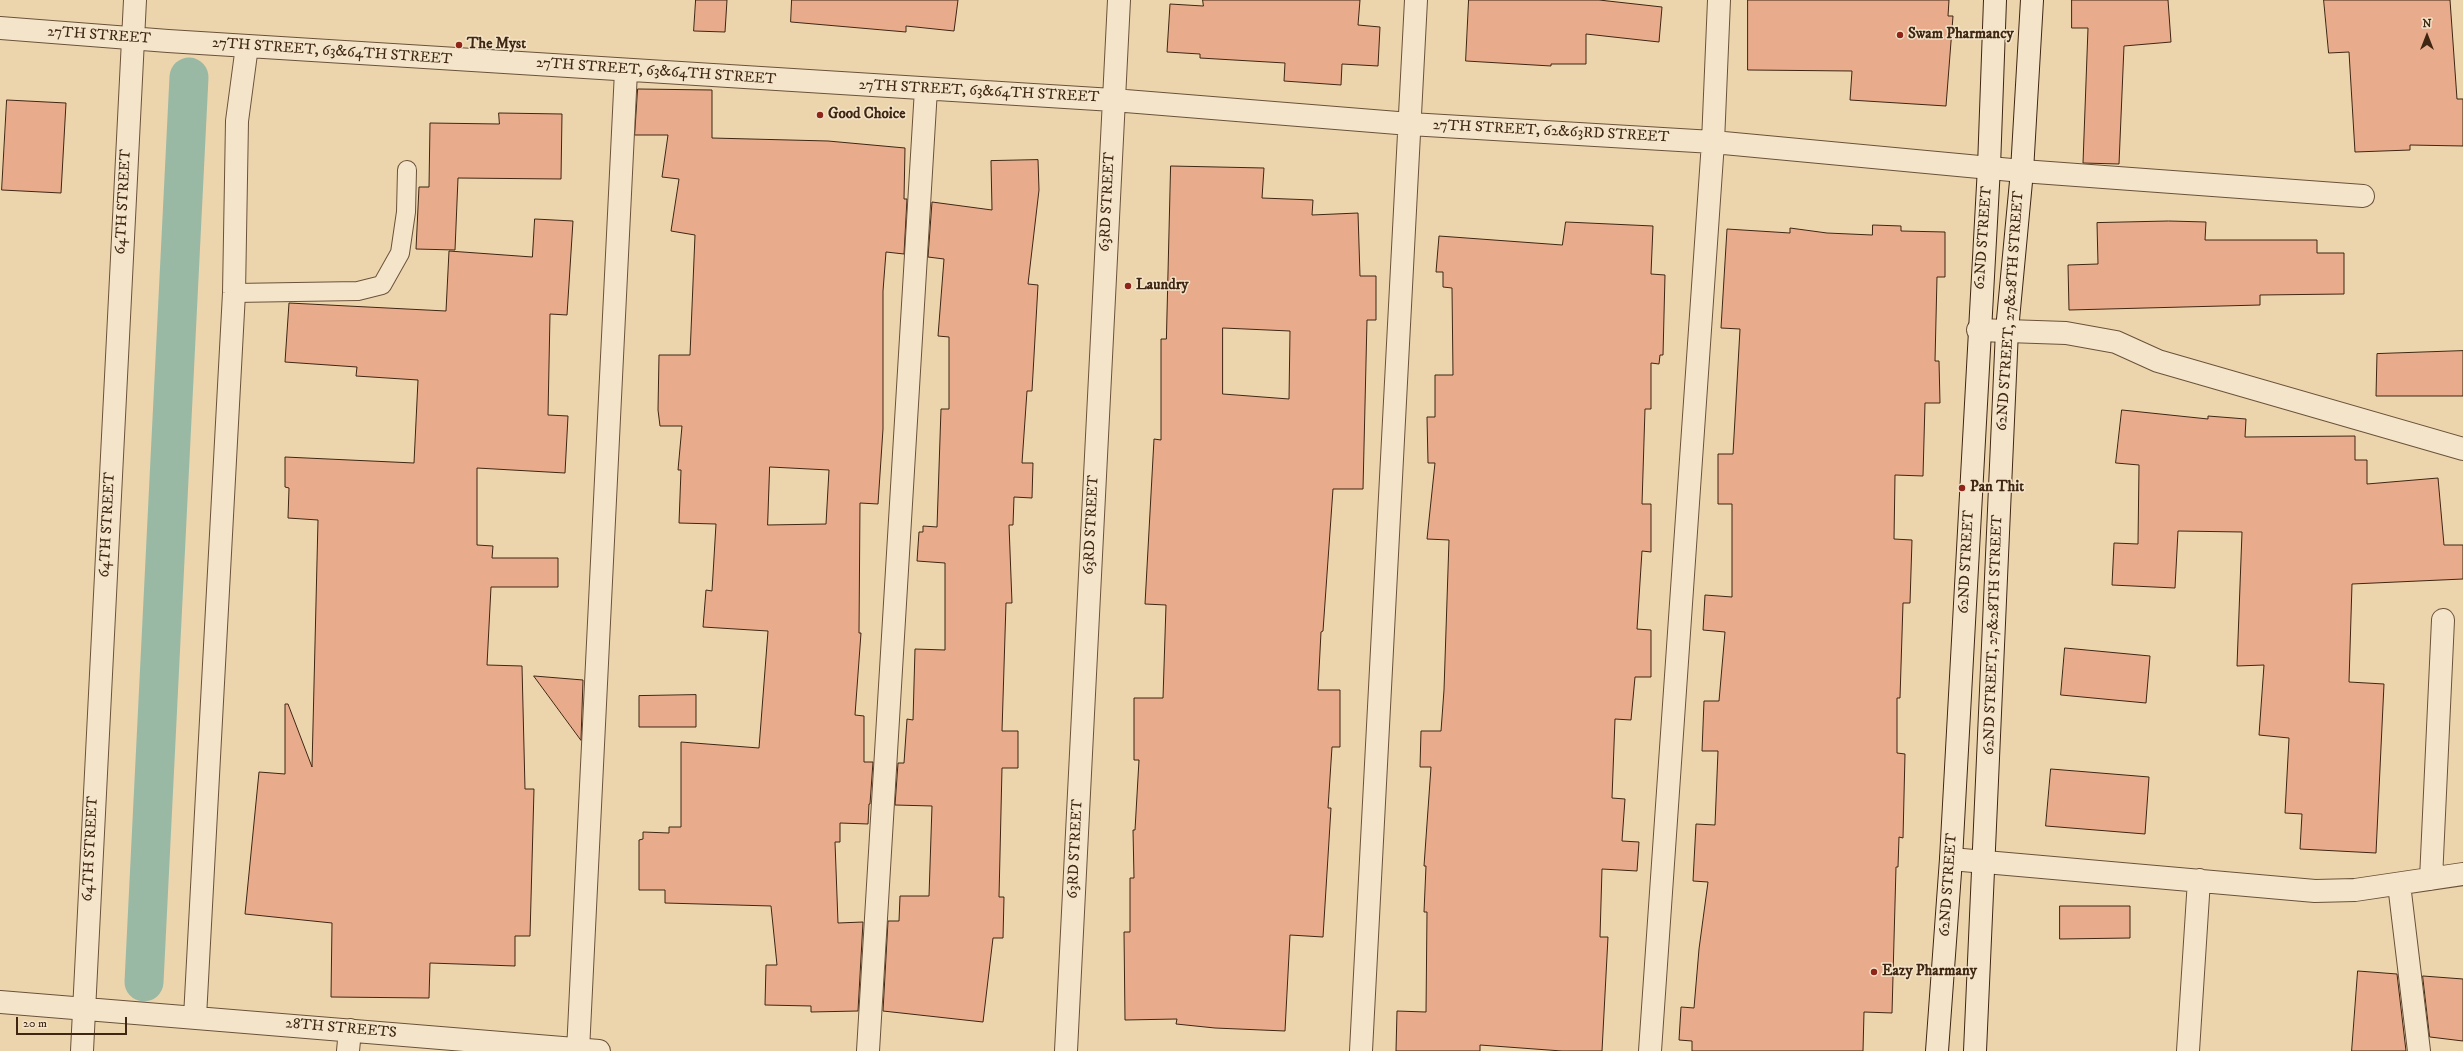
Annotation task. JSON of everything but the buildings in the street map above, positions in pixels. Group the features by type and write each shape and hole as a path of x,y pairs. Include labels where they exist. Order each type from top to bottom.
{"street":[{"name":"64TH STREET","path":"82,1051 135,0"},
{"name":"63RD STREET","path":"1066,1051 1119,0"},
{"path":"1361,1051 1416,0"},
{"path":"1650,1051 1713,142 1719,0"},
{"name":"62ND STREET","path":"1938,1051 1951,859 1978,330 1989,168 1995,0"},
{"name":"62ND STREET, 27&28TH STREET","path":"1975,1051 1985,861 2007,330 2022,171 2032,0"},
{"name":"27TH STREET","path":"0,28 198,43"},
{"name":"27TH STREET, 63&64TH STREET","path":"198,43 626,71 1113,100"},
{"path":"195,1017 234,293 238,121 247,46"},
{"path":"585,1050 626,71"},
{"path":"868,1051 926,89"},
{"name":"27TH STREET, 62&63RD STREET","path":"1113,100 1410,124 1713,142 2022,171 2363,196"},
{"path":"1978,330 2066,333 2116,342 2158,361 2463,449"},
{"path":"2431,879 2443,620"},
{"path":"1951,859 2315,891 2355,890 2463,874"},
{"path":"2188,1051 2199,880"},
{"path":"2399,884 2419,1051"},
{"name":"28TH STREETS","path":"0,1002 195,1017 349,1040 585,1050"}],"lane":[{"path":"234,293 358,291 382,285 400,252 406,212 406,170"}],"waterway":[{"path":"144,982 189,77"}],"place":[{"name":"Swam Pharmancy","path":"1900,35"},
{"name":"The Myst","path":"459,45"},
{"name":"Good Choice","path":"820,115"},
{"name":"Laundry","path":"1128,286"},
{"name":"Pan Thit","path":"1962,488"},
{"name":"Eazy Pharmany","path":"1874,972"}]}
